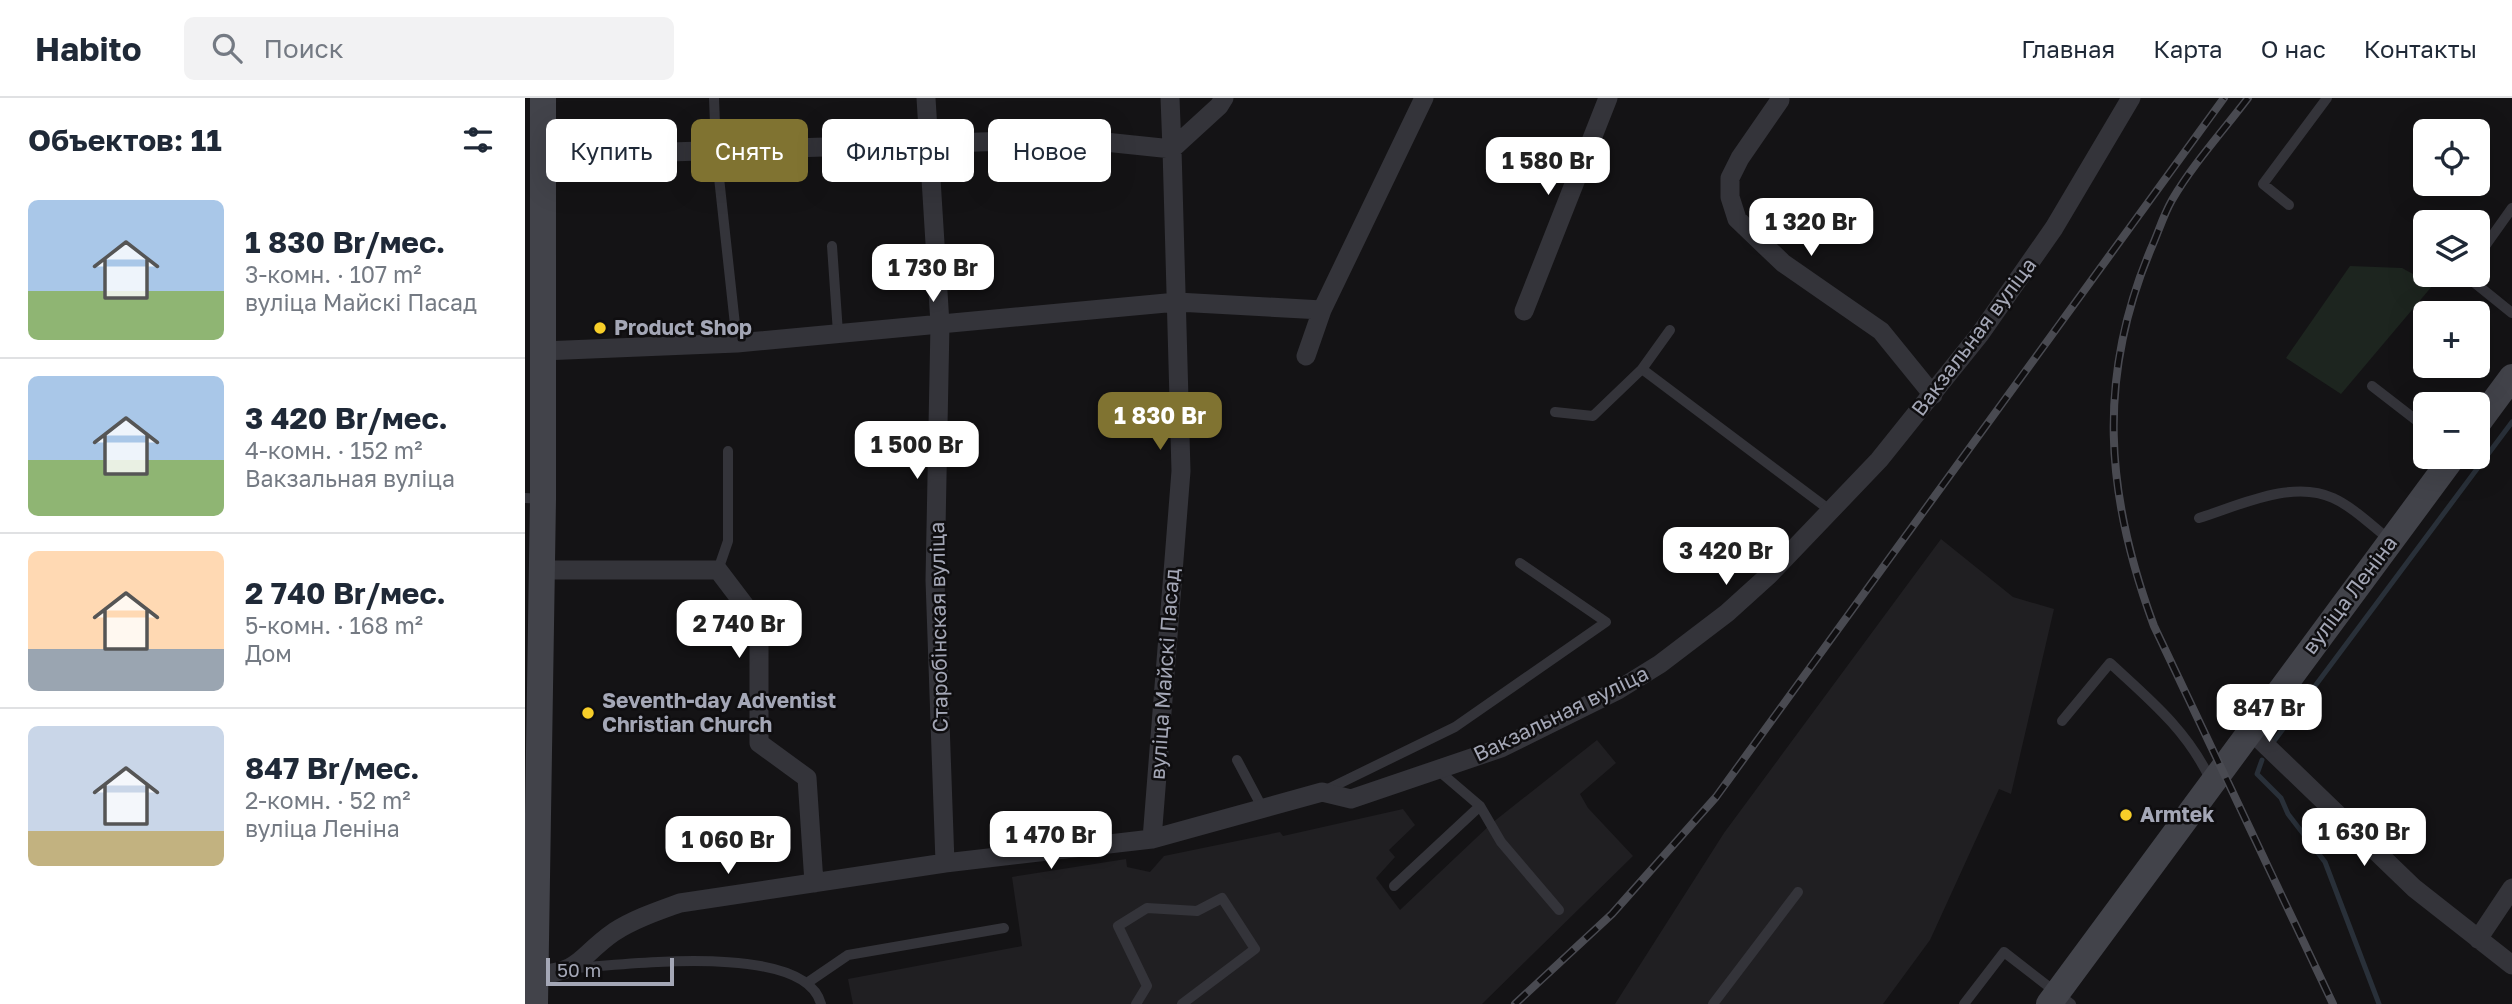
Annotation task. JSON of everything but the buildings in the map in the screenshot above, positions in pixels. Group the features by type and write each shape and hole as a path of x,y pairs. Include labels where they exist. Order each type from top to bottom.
{"main road":[{"path":"535,1004 530,975 539,560 534,498 542,351 543,98"},
{"path":"2490,407 2512,377"},
{"name":"вуліца Леніна","path":"2059,1000 2250,730 2444,469"}],"street":[{"name":"Старобінская вуліца","path":"926,98 927,119"},
{"name":"вуліца Майскі Пасад","path":"1152,839 1181,471 1170,98"},
{"path":"974,141 1076,139 1172,149 1219,106 1224,98"},
{"path":"1306,356 1322,310 1424,98"},
{"path":"1524,311 1608,98"},
{"name":"Вакзальная вуліца","path":"1152,839 1322,792 1352,799 1440,771 1501,748 1618,690 1693,641 1769,575 1831,511 1933,395 1980,334 2054,228 2131,98"},
{"path":"1780,99 1740,158 1730,178 1730,197 1737,219 1783,263 1881,331 1933,395"},
{"path":"544,156 691,151"},
{"name":"Старобінская вуліца","path":"931,182 940,324 935,580 945,863"},
{"path":"542,351 737,343 1177,302 1322,310"},
{"path":"539,560 718,570 759,624 759,743 807,778 814,883"},
{"path":"2250,730 2414,888 2512,965"},
{"path":"530,975 561,974 573,968 616,931 648,914 680,903 945,863 1152,839"},
{"path":"2478,939 2512,888"}],"lane":[{"path":"714,98 715,119"},
{"path":"2289,205 2263,184 2327,98"},
{"path":"719,182 737,343"},
{"path":"2490,239 2512,208"},
{"path":"832,246 838,333"},
{"path":"2480,287 2512,313"},
{"path":"1555,412 1593,416 1642,369 1669,330"},
{"path":"1642,369 1831,511"},
{"path":"2372,386 2413,418"},
{"path":"718,570 728,541 728,451"},
{"path":"2199,518 2269,496 2317,492 2335,498 2391,540"},
{"path":"1322,792 1455,727 1606,622 1520,563"},
{"path":"2062,722 2110,663 2181,729 2212,783"},
{"path":"1237,760 1262,809"},
{"path":"1440,771 1480,806 1501,842 1559,909"},
{"path":"1394,886 1480,806"},
{"path":"1713,1004 1798,891"},
{"path":"1136,1004 1147,986 1118,926 1147,908 1197,911 1222,898 1255,949 1182,1004"},
{"path":"807,984 848,955 1004,928"},
{"path":"1964,1004 2004,952 2059,1000"},
{"path":"573,968 729,961 782,972 807,984 821,1004"}],"shaded area":[{"path":"2350,266 2402,268 2413,274 2413,287 2431,287 2419,301 2413,301 2413,309 2341,394 2286,358"},
{"path":"1941,539 2013,597 2054,609 2011,794 1999,789 1930,940 1883,1004 1615,1004 1724,833"},
{"path":"1597,740 1616,763 1580,794 1588,808 1633,856 1482,1004 853,1004 848,979 1022,946 1012,877 1126,859 1127,867 1150,872 1164,856 1280,832 1283,836 1403,809 1415,825 1389,850 1395,857 1376,878 1400,910 1492,823"}],"waterway":[{"path":"2274,741 2512,422"},
{"path":"2262,760 2257,774 2281,798 2288,814 2325,862 2379,1004"}],"railway":[{"path":"1515,1004 1612,914 1716,797 2224,98"},
{"path":"2248,98 2172,200 2135,293 2122,341 2115,388 2117,482 2125,529 2154,626 2333,1004"}],"place":[{"name":"Product Shop","path":"600,328"},
{"name":"Seventh-day Adventist Christian Church","path":"588,713"},
{"name":"Armtek","path":"2126,815"}]}
